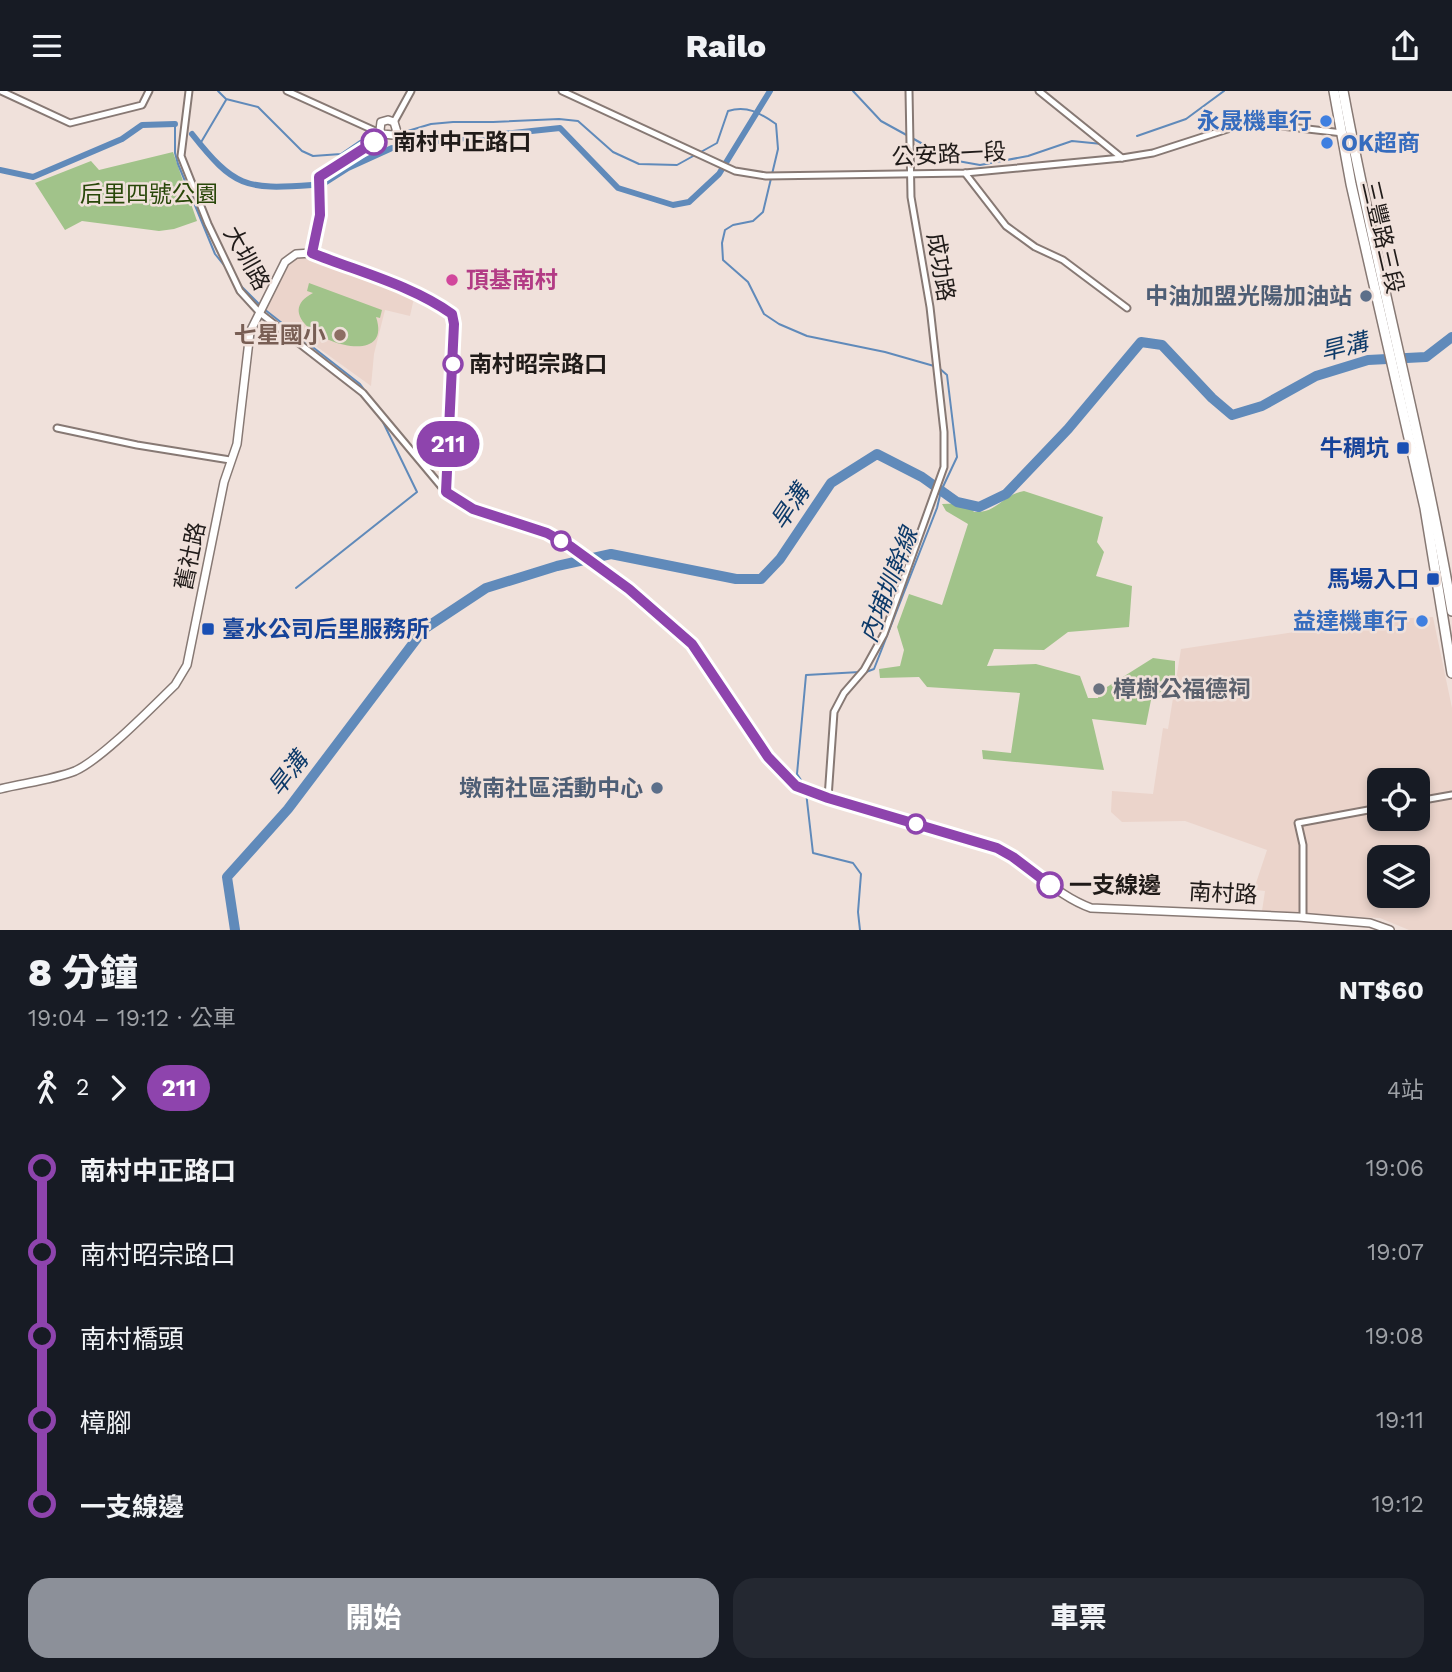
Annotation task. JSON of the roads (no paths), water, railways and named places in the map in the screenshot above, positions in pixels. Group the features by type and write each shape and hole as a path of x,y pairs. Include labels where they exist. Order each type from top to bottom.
{"main road":[{"name":"三豐路三段","path":"1334,91 1346,132 1399,370"},
{"name":"三豐路三段","path":"1343,91 1346,132"},
{"path":"1399,370 1432,500 1452,611"},
{"path":"1399,370 1447,619 1452,673"}],"street":[{"path":"1,91 14,94 70,123 142,104 149,91"},
{"name":"大圳路","path":"189,91 181,156 208,224 240,291 260,313 363,393 446,492"},
{"path":"288,91 389,136 397,132 394,122 411,91"},
{"name":"公安路一段","path":"562,91 735,171 766,176 965,173 1122,158 1153,153 1243,124 1346,132"},
{"name":"成功路","path":"828,798 834,712 844,692 864,670 884,635 944,467 945,449 930,307 911,197 909,91"},
{"path":"1040,91 1122,158"},
{"path":"382,134 381,123 388,120 394,122"},
{"path":"382,134 366,149 319,177 320,215 312,253 414,292 452,314 454,324 446,492"},
{"path":"965,173 1006,226 1035,247 1063,260 1128,308"},
{"name":"舊社路","path":"0,789 82,767 104,751 175,685 187,665 230,460 237,445 250,332 285,262 296,254 312,253"},
{"path":"57,428 137,446 230,460"},
{"name":"南村路","path":"446,492 473,509 547,533 576,550 629,589 692,644 782,774 796,786 997,848 1073,902 1091,908 1303,917 1370,923 1390,930"},
{"path":"1430,799 1452,795"},
{"path":"1303,917 1303,845 1298,823 1367,810"}],"waterway":[{"path":"218,91 226,99 258,107 302,151 313,156 341,154 360,141 371,140"},
{"path":"410,144 560,128 618,188 673,205 689,202 719,174 770,91"},
{"path":"853,91 881,121 952,160 980,165 1028,156 1072,141 1102,144"},
{"path":"1137,136 1186,119 1224,91"},
{"path":"200,144 226,100"},
{"path":"699,153 717,143 728,111 753,111 776,124 778,149 763,212 753,221 733,225 725,230 722,243 723,260 748,282 764,314 807,336 885,352 934,366"},
{"path":"401,133 431,124 453,122 559,119 578,121 613,152 639,164 677,165 695,155"},
{"path":"175,124 175,153 178,164 215,254 227,269"},
{"path":"0,170 33,177 122,139 142,125 175,124"},
{"path":"192,134 219,165 243,181 271,187 312,185"},
{"path":"326,182 348,168 392,148"},
{"path":"239,284 260,305"},
{"path":"264,309 360,384 371,399"},
{"name":"旱溝","path":"235,930 227,877 288,809 424,629 486,588 557,566 611,554 736,579 761,579 780,559 831,483 877,454 922,477 957,502 979,507 1006,494 1068,429 1141,342 1162,345 1212,398 1232,415 1262,406 1316,376 1368,360 1426,357 1452,337"},
{"name":"內埔圳幹線","path":"866,672 874,669 937,508 941,491 957,457 947,375 939,368"},
{"path":"296,588 417,492 382,420"},
{"name":"內埔圳幹線","path":"805,786 797,774 806,675 860,672"},
{"name":"內埔圳幹線","path":"806,792 813,853 853,863 861,874 858,912 860,930"}],"place":[{"name":"永晟機車行","path":"1326,121"},
{"name":"南村中正路口","path":"374,142"},
{"name":"OK超商","path":"1327,143"},
{"name":"頂基南村","path":"452,280"},
{"name":"中油加盟光陽加油站","path":"1366,296"},
{"name":"七星國小","path":"340,335"},
{"name":"南村昭宗路口","path":"453,364"},
{"name":"牛稠坑","path":"1403,448"},
{"name":"馬場入口","path":"1433,579"},
{"name":"益達機車行","path":"1422,621"},
{"name":"臺水公司后里服務所","path":"208,629"},
{"name":"樟樹公福德祠","path":"1099,689"},
{"name":"墩南社區活動中心","path":"657,788"},
{"name":"一支線邊","path":"1050,885"}],"park label":[{"name":"后里四號公園","path":"149,194"}]}
